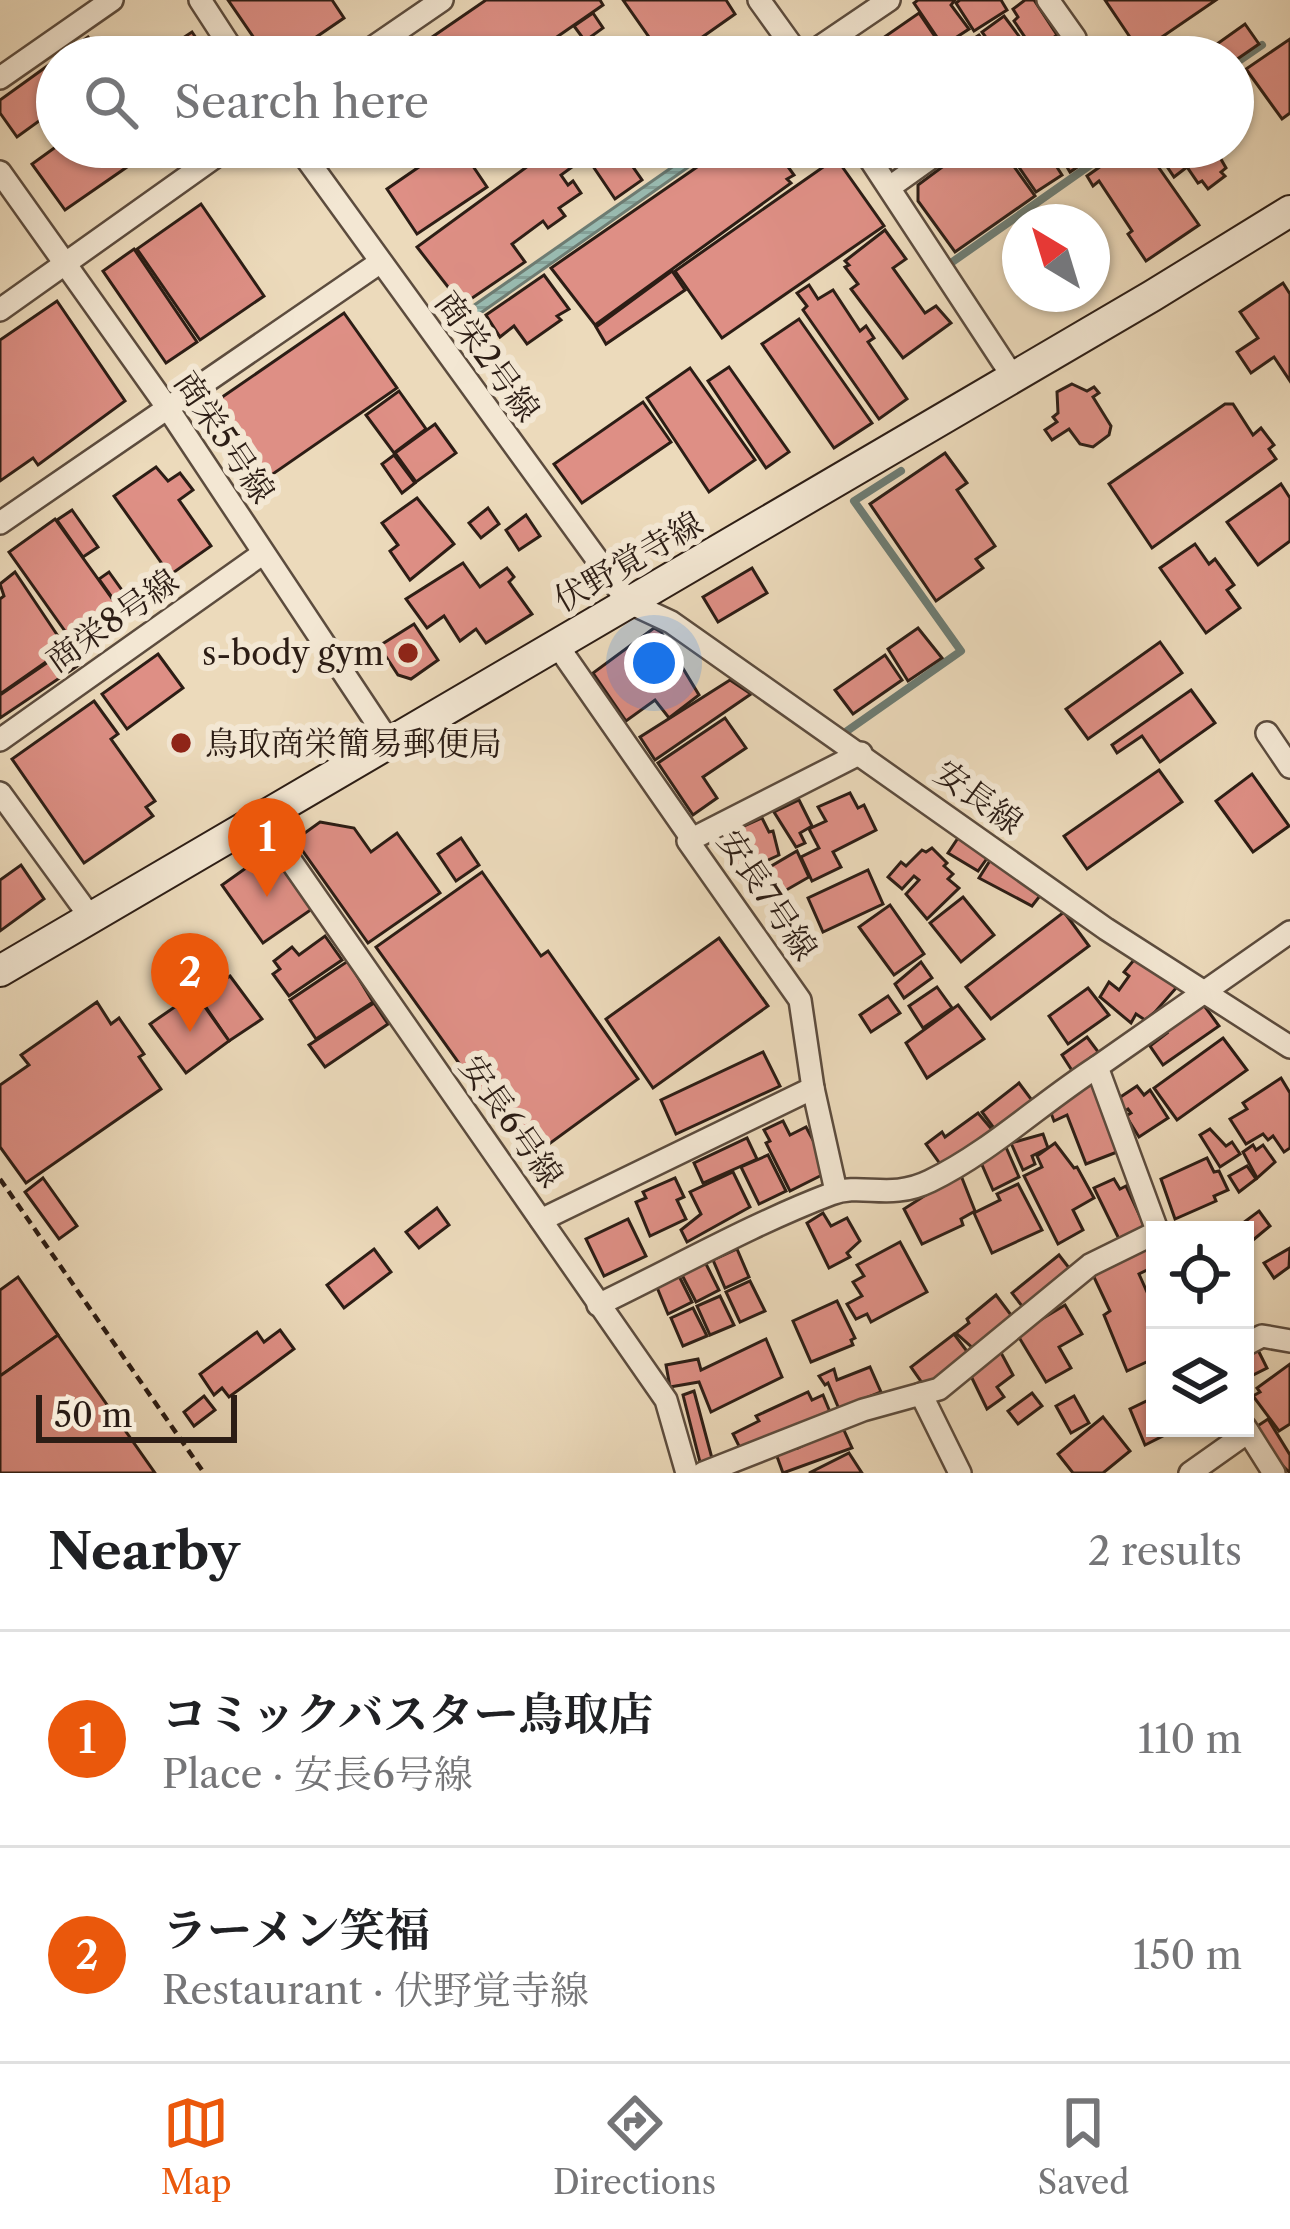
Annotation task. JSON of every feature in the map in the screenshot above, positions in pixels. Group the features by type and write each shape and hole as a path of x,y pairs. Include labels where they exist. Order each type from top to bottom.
{"main road":[{"name":"伏野覚寺線","path":"0,971 1290,211"}],"street":[{"path":"60,36 112,0"},
{"path":"200,0 223,36"},
{"path":"390,36 442,0"},
{"path":"759,0 786,36"},
{"path":"834,36 889,0"},
{"path":"1048,0 1074,36"},
{"path":"0,78 36,53"},
{"path":"0,310 200,168"},
{"name":"商栄2号線","path":"313,168 628,602"},
{"path":"877,168 1013,377"},
{"path":"890,187 917,168"},
{"name":"商栄5号線","path":"0,172 166,407 390,743"},
{"path":"0,523 379,263"},
{"name":"商栄8号線","path":"0,740 262,554"},
{"name":"安長線","path":"628,602 670,622 1106,929 1290,1047"},
{"path":"557,644 692,839"},
{"path":"1267,733 1290,767"},
{"name":"安長7号線","path":"836,1191 800,1000 688,842 861,753"},
{"path":"0,793 91,918"},
{"name":"安長6号線","path":"261,818 666,1400 687,1473"},
{"path":"598,1305 836,1191 896,1192 955,1168 1290,932"},
{"path":"1097,1067 1152,1221"},
{"path":"541,1220 813,1088"},
{"path":"704,1473 806,1430 939,1389 1090,1265 1146,1237"},
{"path":"1254,1340 1262,1336 1290,1341"},
{"path":"921,1394 960,1473"},
{"path":"1190,1473 1236,1437"},
{"path":"1251,1437 1274,1473"}],"path":[{"path":"0,1179 204,1473"}],"water":[{"path":"671,168 687,168 455,331 450,322"}],"building":[{"path":"228,0 332,0 344,18 318,36 253,36"},
{"path":"486,0 600,0 603,5 558,36 434,36"},
{"path":"623,0 726,0 735,14 704,36 648,36"},
{"path":"955,0 951,5 969,29 958,36 936,36 914,3"},
{"path":"1001,0 1007,10 974,31 956,3"},
{"path":"1034,0 1057,35 1024,36 1014,21 1018,17 1013,9"},
{"path":"1105,0 1216,0 1163,36 1129,36"},
{"path":"593,13 603,28 592,36 581,36 574,26"},
{"path":"919,13 935,36 886,36"},
{"path":"1004,16 1019,36 985,36 982,32"},
{"path":"1245,24 1253,36 1228,36"},
{"path":"1290,39 1290,113 1282,119 1254,80 1254,64"},
{"path":"36,74 36,123 17,137 0,113 0,100"},
{"path":"36,161 36,168 126,168 65,210 32,164"},
{"path":"418,168 474,168 487,187 417,234 387,189"},
{"path":"525,168 571,168 561,175 581,193 559,208 565,216 548,228 543,221 512,244 525,262 462,305 417,247"},
{"path":"594,168 634,168 642,180 615,199"},
{"path":"696,168 789,168 794,175 787,179 791,183 595,325 551,268"},
{"path":"822,168 843,168 884,226 722,338 675,271"},
{"path":"941,168 1015,168 1035,196 1024,204 1002,204 1002,219 955,252 918,201 918,185"},
{"path":"1019,168 1058,168 1062,175 1036,192"},
{"path":"1098,168 1159,168 1199,225 1146,261 1099,181 1093,186 1087,176"},
{"path":"1188,168 1226,168 1221,172 1225,176 1208,189 1202,181 1198,183"},
{"path":"201,204 264,296 200,340 137,249"},
{"path":"885,230 906,259 893,268 925,313 936,306 951,323 903,358 851,289 858,284 845,267 849,265 845,261"},
{"path":"134,249 197,342 166,363 103,271"},
{"path":"672,271 685,290 606,344 596,327"},
{"path":"544,275 569,309 527,344 514,326 500,337 486,315"},
{"path":"1283,283 1290,294 1290,381 1274,357 1251,373 1237,352 1258,338 1240,312"},
{"path":"809,285 818,299 833,290 860,331 866,326 874,338 868,342 907,399 879,419 803,310 807,306 797,293"},
{"path":"57,301 125,401 38,465 33,458 0,481 0,340"},
{"path":"344,313 397,388 254,487 202,411"},
{"path":"481,317 492,335 471,350 460,332"},
{"path":"799,319 872,423 834,448 762,344"},
{"path":"729,367 789,452 766,468 708,381"},
{"path":"690,368 755,460 709,492 647,398"},
{"path":"1072,384 1087,391 1094,387 1099,393 1093,397 1111,426 1109,435 1093,447 1080,444 1069,429 1052,440 1045,430 1057,422 1053,417 1058,413 1057,392"},
{"path":"399,391 426,429 394,453 366,415"},
{"path":"643,402 671,442 582,503 554,464"},
{"path":"1225,404 1233,404 1253,435 1261,428 1274,445 1269,449 1276,459 1152,548 1109,484"},
{"path":"435,424 456,453 416,482 395,453"},
{"path":"945,453 967,483 957,490 995,546 976,559 983,568 936,601 870,504"},
{"path":"394,455 415,483 402,493 382,464"},
{"path":"156,467 168,481 180,473 193,490 179,500 211,546 170,575 114,496"},
{"path":"1281,484 1290,498 1290,541 1258,565 1227,522"},
{"path":"417,498 454,544 410,580 390,551 398,545 382,523"},
{"path":"488,508 499,524 481,538 469,523"},
{"path":"72,510 98,547 83,557 57,520"},
{"path":"526,515 540,536 519,550 506,530"},
{"path":"55,519 118,607 72,641 9,552"},
{"path":"1195,544 1209,564 1215,559 1234,585 1227,590 1240,608 1206,633 1160,568"},
{"path":"463,563 480,587 507,568 514,577 509,582 532,614 486,643 476,629 460,641 444,616 427,628 406,599"},
{"path":"752,568 767,593 718,622 703,597"},
{"path":"15,572 66,648 0,694 0,599 4,596 0,584"},
{"path":"109,572 129,600 119,607 99,579"},
{"path":"414,624 438,660 411,679 398,675 379,646"},
{"path":"654,628 699,695 669,718 655,700 626,721 593,673"},
{"path":"918,628 942,658 908,681 888,649"},
{"path":"1160,642 1182,673 1088,739 1066,709"},
{"path":"67,649 79,665 0,718 0,695"},
{"path":"158,654 183,688 127,729 102,694"},
{"path":"885,655 902,680 853,714 835,690"},
{"path":"730,680 751,694 655,760 640,737"},
{"path":"1191,690 1215,723 1160,762 1142,736 1117,753 1112,745"},
{"path":"94,701 118,734 111,739 155,801 146,807 153,816 84,863 12,759"},
{"path":"725,718 746,748 703,777 717,798 693,815 658,763"},
{"path":"1159,770 1182,802 1087,869 1064,836"},
{"path":"1252,774 1289,826 1253,852 1216,801"},
{"path":"850,793 858,808 864,805 876,830 833,852 841,867 812,881 801,857 819,848 809,829 826,821 818,807"},
{"path":"799,800 812,826 800,833 805,843 796,847 774,812"},
{"path":"762,818 769,832 773,831 779,855 753,867 755,874 746,878 744,871 737,873 720,837"},
{"path":"320,822 354,828 371,852 397,833 440,893 368,943 295,840"},
{"path":"461,838 479,865 456,881 438,854"},
{"path":"958,838 988,857 978,871 948,853"},
{"path":"932,848 953,874 948,879 959,888 927,919 906,894 919,880 914,876 902,889 888,877 901,862 906,866 922,850"},
{"path":"270,851 312,909 263,943 222,885"},
{"path":"797,851 809,877 769,900 756,875"},
{"path":"991,859 1043,892 1032,906 979,878"},
{"path":"21,865 44,899 0,931 0,880"},
{"path":"868,870 883,904 823,932 808,898"},
{"path":"482,872 541,956 548,951 638,1079 542,1149 561,1177 546,1185 376,947"},
{"path":"963,897 994,935 961,962 930,923"},
{"path":"890,905 924,954 894,975 859,927"},
{"path":"1064,912 1089,946 991,1019 966,987"},
{"path":"325,936 342,960 289,996 273,974 280,969 274,961 292,947 299,955"},
{"path":"719,938 768,1006 653,1088 606,1019"},
{"path":"1138,955 1177,987 1145,1020 1136,1014 1131,1023 1100,997 1109,982 1119,990 1129,976 1124,972"},
{"path":"348,961 373,1002 316,1039 290,1000"},
{"path":"921,962 932,978 904,998 895,984"},
{"path":"230,976 262,1019 229,1041 199,997"},
{"path":"937,987 952,1008 923,1028 909,1006"},
{"path":"1088,988 1109,1015 1068,1044 1049,1016"},
{"path":"195,993 229,1041 186,1073 150,1024"},
{"path":"888,996 900,1013 871,1032 860,1015"},
{"path":"97,1002 111,1024 119,1018 161,1089 26,1183 0,1147 0,1085 29,1065 21,1055"},
{"path":"374,1003 388,1024 325,1067 309,1045"},
{"path":"1203,1004 1219,1026 1163,1065 1150,1046 1167,1033 1161,1026"},
{"path":"958,1005 984,1039 927,1078 906,1043"},
{"path":"1087,1037 1099,1053 1073,1072 1062,1055"},
{"path":"1223,1038 1247,1070 1177,1120 1154,1088"},
{"path":"763,1052 780,1086 676,1134 661,1100"},
{"path":"1281,1078 1290,1093 1290,1148 1284,1152 1273,1136 1268,1140 1263,1134 1246,1144 1230,1119 1247,1109 1243,1103"},
{"path":"1093,1080 1117,1152 1086,1164 1067,1115 1054,1121 1048,1105"},
{"path":"1019,1083 1034,1103 996,1131 982,1112"},
{"path":"1137,1086 1144,1095 1150,1090 1168,1118 1139,1137 1126,1116 1131,1113 1128,1109 1121,1114 1113,1102"},
{"path":"978,1113 994,1132 943,1168 926,1144 942,1132 945,1137"},
{"path":"783,1121 790,1135 806,1127 821,1155 824,1174 790,1191 764,1130"},
{"path":"1210,1129 1226,1146 1232,1142 1240,1154 1220,1167 1200,1135"},
{"path":"1043,1134 1048,1148 1032,1156 1035,1164 1023,1170 1011,1143"},
{"path":"747,1138 757,1159 703,1183 694,1163"},
{"path":"1055,1143 1077,1167 1094,1198 1073,1210 1083,1230 1058,1244 1024,1176 1042,1167 1037,1156"},
{"path":"1005,1145 1019,1177 993,1190 979,1158"},
{"path":"1253,1145 1256,1150 1263,1145 1275,1162 1257,1178 1243,1152"},
{"path":"768,1155 786,1191 759,1204 741,1167"},
{"path":"1207,1158 1228,1190 1214,1196 1216,1201 1175,1219 1161,1179"},
{"path":"1247,1166 1256,1179 1239,1192 1229,1176"},
{"path":"733,1172 750,1207 687,1242 681,1230 701,1214 690,1192"},
{"path":"960,1173 975,1211 961,1219 963,1225 922,1244 904,1209"},
{"path":"43,1178 77,1226 59,1239 25,1192"},
{"path":"675,1178 684,1197 677,1200 686,1219 650,1236 636,1202 646,1198 643,1192"},
{"path":"1114,1179 1120,1189 1126,1186 1145,1227 1119,1239 1094,1188"},
{"path":"1018,1184 1042,1230 992,1253 974,1213"},
{"path":"437,1208 449,1225 419,1248 406,1232"},
{"path":"1259,1211 1270,1226 1254,1239 1254,1221 1246,1221"},
{"path":"823,1213 831,1226 847,1218 860,1241 847,1253 850,1257 829,1268 807,1223"},
{"path":"628,1219 646,1256 604,1276 586,1239"},
{"path":"900,1242 927,1292 871,1322 867,1314 856,1319 847,1304 862,1296 853,1282 864,1276 857,1265"},
{"path":"1146,1246 1146,1270 1139,1274 1146,1290 1146,1362 1127,1371 1104,1315 1110,1311 1092,1273"},
{"path":"1290,1248 1289,1267 1274,1278 1264,1263"},
{"path":"374,1249 391,1272 344,1308 327,1285"},
{"path":"737,1249 749,1277 725,1288 713,1260"},
{"path":"1059,1255 1073,1273 1025,1310 1012,1293"},
{"path":"705,1262 719,1290 696,1302 681,1273"},
{"path":"678,1274 692,1302 668,1314 656,1285"},
{"path":"18,1277 58,1335 0,1376 0,1290"},
{"path":"750,1281 765,1311 740,1322 726,1292"},
{"path":"996,1295 1014,1319 974,1349 956,1333"},
{"path":"720,1296 734,1325 710,1335 697,1306"},
{"path":"837,1301 855,1338 853,1345 811,1362 793,1321"},
{"path":"1065,1305 1082,1334 1059,1347 1071,1368 1046,1382 1017,1334"},
{"path":"693,1308 707,1336 683,1346 671,1318"},
{"path":"280,1330 294,1349 229,1397 222,1388 214,1395 200,1374 257,1332 264,1342"},
{"path":"954,1334 969,1354 925,1387 911,1367"},
{"path":"58,1335 155,1473 0,1473 0,1376"},
{"path":"766,1339 782,1377 711,1412 699,1382 670,1387 666,1365 698,1359 701,1370"},
{"path":"999,1349 1013,1375 997,1387 1004,1397 987,1409 968,1370"},
{"path":"1254,1350 1267,1368 1254,1374"},
{"path":"1290,1364 1290,1424 1279,1431 1254,1397 1260,1392 1257,1388"},
{"path":"870,1367 881,1392 839,1409 828,1383 819,1376 834,1369 837,1380"},
{"path":"694,1391 713,1462 701,1466 683,1395"},
{"path":"808,1392 812,1400 823,1395 830,1412 742,1452 733,1434 759,1421 756,1416"},
{"path":"1032,1393 1042,1406 1018,1424 1008,1411"},
{"path":"204,1396 215,1410 194,1426 184,1412"},
{"path":"1074,1396 1089,1423 1071,1433 1056,1406"},
{"path":"1146,1401 1146,1437 1161,1437 1145,1445 1130,1409"},
{"path":"1103,1417 1130,1451 1103,1473 1073,1473 1058,1454"},
{"path":"1268,1419 1290,1455 1290,1473 1271,1454 1256,1427"},
{"path":"842,1426 852,1448 783,1473 775,1451 796,1443 798,1448"},
{"path":"849,1453 862,1473 809,1473"}],"waterway":[{"path":"1254,51 1262,45"},
{"path":"948,265 1086,168"},
{"path":"847,731 961,651 854,501 901,471"}],"place":[{"name":"s-body gym","path":"408,653"},
{"name":"鳥取商栄簡易郵便局","path":"181,743"},
{"name":"コミックバスター鳥取店","path":"267,897"},
{"name":"ラーメン笑福","path":"190,1032"}]}
